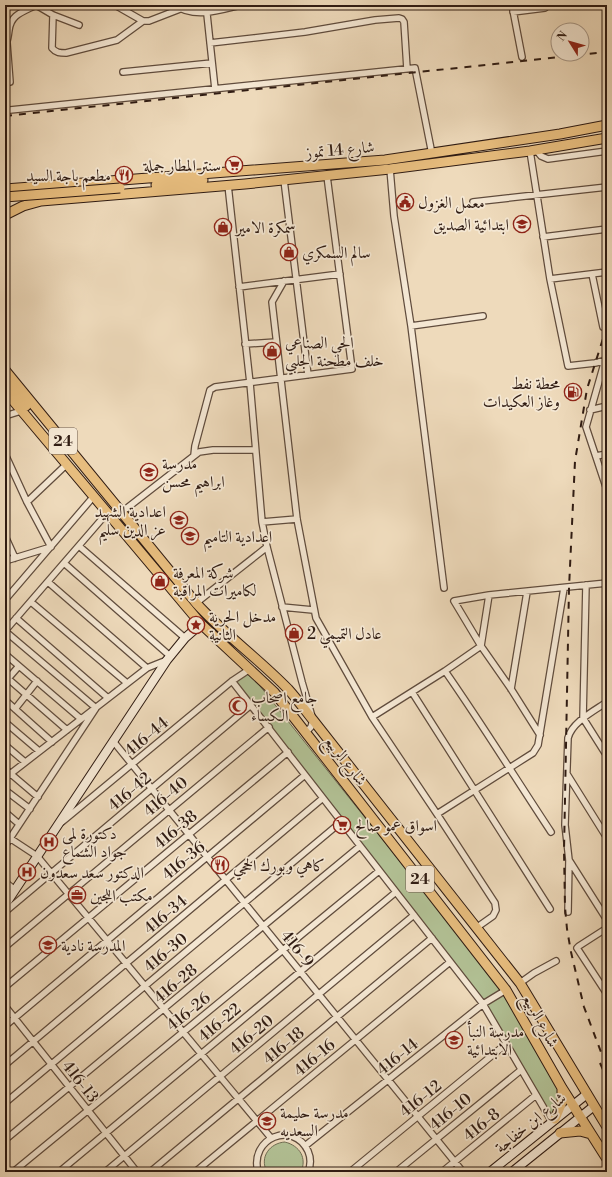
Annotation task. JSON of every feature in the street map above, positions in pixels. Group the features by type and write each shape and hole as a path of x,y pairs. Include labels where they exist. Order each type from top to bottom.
{"main road":[{"name":"شارع 14 تموز","path":"5,189 365,162 432,154 607,125"},
{"name":"شارع 14 تموز","path":"5,215 23,206 41,201 284,180 390,169 533,150 607,138"},
{"path":"5,197 120,188 237,176 258,177 271,181"},
{"path":"72,184 75,186 76,190 76,195 74,198"},
{"name":"شارع الربيع","path":"5,370 196,603 221,629 246,649 289,690 313,720 520,983 607,1127"},
{"path":"5,381 48,432 64,461"},
{"name":"شارع الربيع","path":"5,391 201,624 274,692 506,990 572,1105 607,1159"},
{"path":"554,1120 562,1102 562,1088"},
{"path":"560,1133 580,1131 591,1134"}],"street":[{"path":"10,82 6,44 10,22 14,17 36,5 53,15 79,25"},
{"path":"115,5 143,21"},
{"path":"175,5 180,9"},
{"path":"206,5 215,89"},
{"path":"53,15 52,48 55,52 66,53 117,40 143,21 148,21 180,9 207,13 241,5"},
{"path":"512,5 522,57"},
{"path":"513,12 545,8 548,5"},
{"path":"210,43 305,32 376,20 399,18 404,22 407,69"},
{"path":"123,72 212,63"},
{"path":"10,110 415,68 432,154"},
{"path":"533,150 541,156 553,159 607,151"},
{"path":"533,150 542,237 568,366 595,363 606,360"},
{"path":"390,169 394,216 411,326 444,588"},
{"path":"194,455 210,390 215,387 352,369 327,176"},
{"path":"284,180 308,375"},
{"path":"228,185 250,383 262,522 282,607 313,720 311,727 305,733"},
{"path":"473,202 607,187"},
{"path":"542,237 607,229"},
{"path":"550,279 607,272"},
{"path":"239,287 340,274"},
{"path":"592,274 603,327"},
{"path":"284,281 272,302 297,519 313,610 318,625 372,717 495,903 496,910 493,916 476,928"},
{"path":"411,326 483,316"},
{"path":"245,344 276,342"},
{"path":"607,353 586,427 607,490"},
{"path":"590,410 607,406"},
{"path":"5,416 21,411"},
{"path":"122,512 199,452 207,450 255,450"},
{"path":"5,454 27,502 51,547"},
{"path":"596,456 607,454"},
{"path":"27,502 64,461"},
{"path":"5,600 94,496"},
{"path":"96,708 5,631 108,512"},
{"path":"262,522 297,519"},
{"path":"5,536 15,558"},
{"path":"79,546 185,638"},
{"path":"5,561 51,547"},
{"path":"196,603 267,547"},
{"path":"64,563 168,658"},
{"path":"48,582 147,668"},
{"path":"540,735 511,689 481,646 454,601 489,595 607,583"},
{"path":"586,585 583,718 607,756"},
{"path":"437,814 533,753 538,745 564,588"},
{"path":"511,689 527,592"},
{"path":"372,717 445,671 481,646 489,595"},
{"path":"31,602 127,683"},
{"path":"282,607 313,610"},
{"path":"16,618 108,698"},
{"path":"5,906 168,658 185,638 201,624"},
{"path":"5,654 81,719"},
{"path":"5,778 147,668 168,658"},
{"path":"19,666 6,679 67,730"},
{"name":"416-44","path":"59,824 232,681 250,669"},
{"path":"445,671 551,832"},
{"path":"15,709 37,681"},
{"path":"232,681 483,1004 536,1095 558,1124 560,1133"},
{"path":"412,692 550,909"},
{"path":"5,700 52,742"},
{"path":"568,912 569,860 565,825 569,735 583,718 607,702"},
{"name":"416-42","path":"5,906 51,873 251,705"},
{"path":"5,846 8,837 20,824 96,708"},
{"path":"5,722 39,752"},
{"name":"416-40","path":"5,947 268,727"},
{"name":"416-9","path":"113,741 462,1172"},
{"path":"5,745 25,762"},
{"name":"416-38","path":"5,987 288,752"},
{"path":"5,768 38,797"},
{"path":"567,774 607,838"},
{"name":"416-36","path":"5,1026 305,775"},
{"path":"5,790 30,809"},
{"name":"416-34","path":"5,1065 323,798"},
{"path":"5,812 20,824"},
{"name":"416-30","path":"5,1103 342,822"},
{"path":"8,837 37,856 271,1138"},
{"name":"416-28","path":"5,1140 360,846"},
{"path":"569,860 607,920"},
{"name":"416-26","path":"13,1172 380,871"},
{"path":"5,882 15,890"},
{"name":"416-22","path":"59,1172 396,892"},
{"name":"416-20","path":"105,1172 414,915"},
{"path":"607,928 577,948 607,994"},
{"name":"416-18","path":"150,1172 432,938"},
{"path":"520,983 534,973 556,961"},
{"name":"416-16","path":"195,1172 450,962"},
{"name":"416-14","path":"305,1146 483,1004 506,990"},
{"name":"416-13","path":"5,1006 137,1172"},
{"name":"416-12","path":"350,1172 506,1044"},
{"name":"416-10","path":"396,1172 521,1070"},
{"name":"شارع ابن خفاجة","path":"490,1172 587,1094"},
{"name":"416-8","path":"442,1172 536,1095"},
{"name":"شارع ابن خفاجة","path":"512,1172 594,1106"},
{"path":"258,1172 256,1165 257,1157 264,1143 271,1138 286,1135 300,1140 305,1146 309,1153 310,1161 308,1172"}],"green space":[{"path":"248,671 505,993 560,1089 560,1100 552,1120 487,1006 234,681"},
{"path":"285,1142 295,1146 301,1153 303,1157 303,1167 301,1172 267,1172 264,1161 267,1152 275,1145"}],"railway":[{"path":"5,116 607,52"},
{"path":"607,326 587,389 575,461 569,588 564,851 565,907 571,952 584,1007 607,1068"},
{"path":"600,1063 607,1079"}],"place":[{"name":"سنتر المطار جملة","path":"234,165"},
{"name":"مطعم باجة السيد","path":"124,175"},
{"name":"معمل الغزول","path":"405,202"},
{"name":"ابتدائية الصديق","path":"522,224"},
{"name":"سمكرة الامير","path":"223,227"},
{"name":"سالم السمكري","path":"289,252"},
{"name":"الحي الصناعي خلف مطحنة الجلبي","path":"272,351"},
{"name":"محطة نفط وغاز العكيدات","path":"573,392"},
{"name":"مدرسة ابراهيم محسن","path":"149,472"},
{"name":"اعدادية الشهيد عز الدين سليم","path":"179,520"},
{"name":"اعدادية التاميم","path":"190,536"},
{"name":"شركة المعرفة لكاميرات المراقبة","path":"160,581"},
{"name":"مدخل الحرية الثانية","path":"196,625"},
{"name":"عادل التميمي 2","path":"294,633"},
{"name":"جامع اصحاب الکساء","path":"238,706"},
{"name":"اسواق عمو صالح","path":"342,825"},
{"name":"دكتورة لمى جواد الشماع","path":"49,842"},
{"name":"كاهي وبورك الحجي","path":"220,865"},
{"name":"الدكتور سعد سعدون","path":"27,872"},
{"name":"مكتب اللجين","path":"77,895"},
{"name":"المدرسة نادية","path":"48,945"},
{"name":"مدرسة النبأ الابتدائية","path":"454,1040"},
{"name":"مدرسة حليمة السعديه","path":"267,1121"}]}
